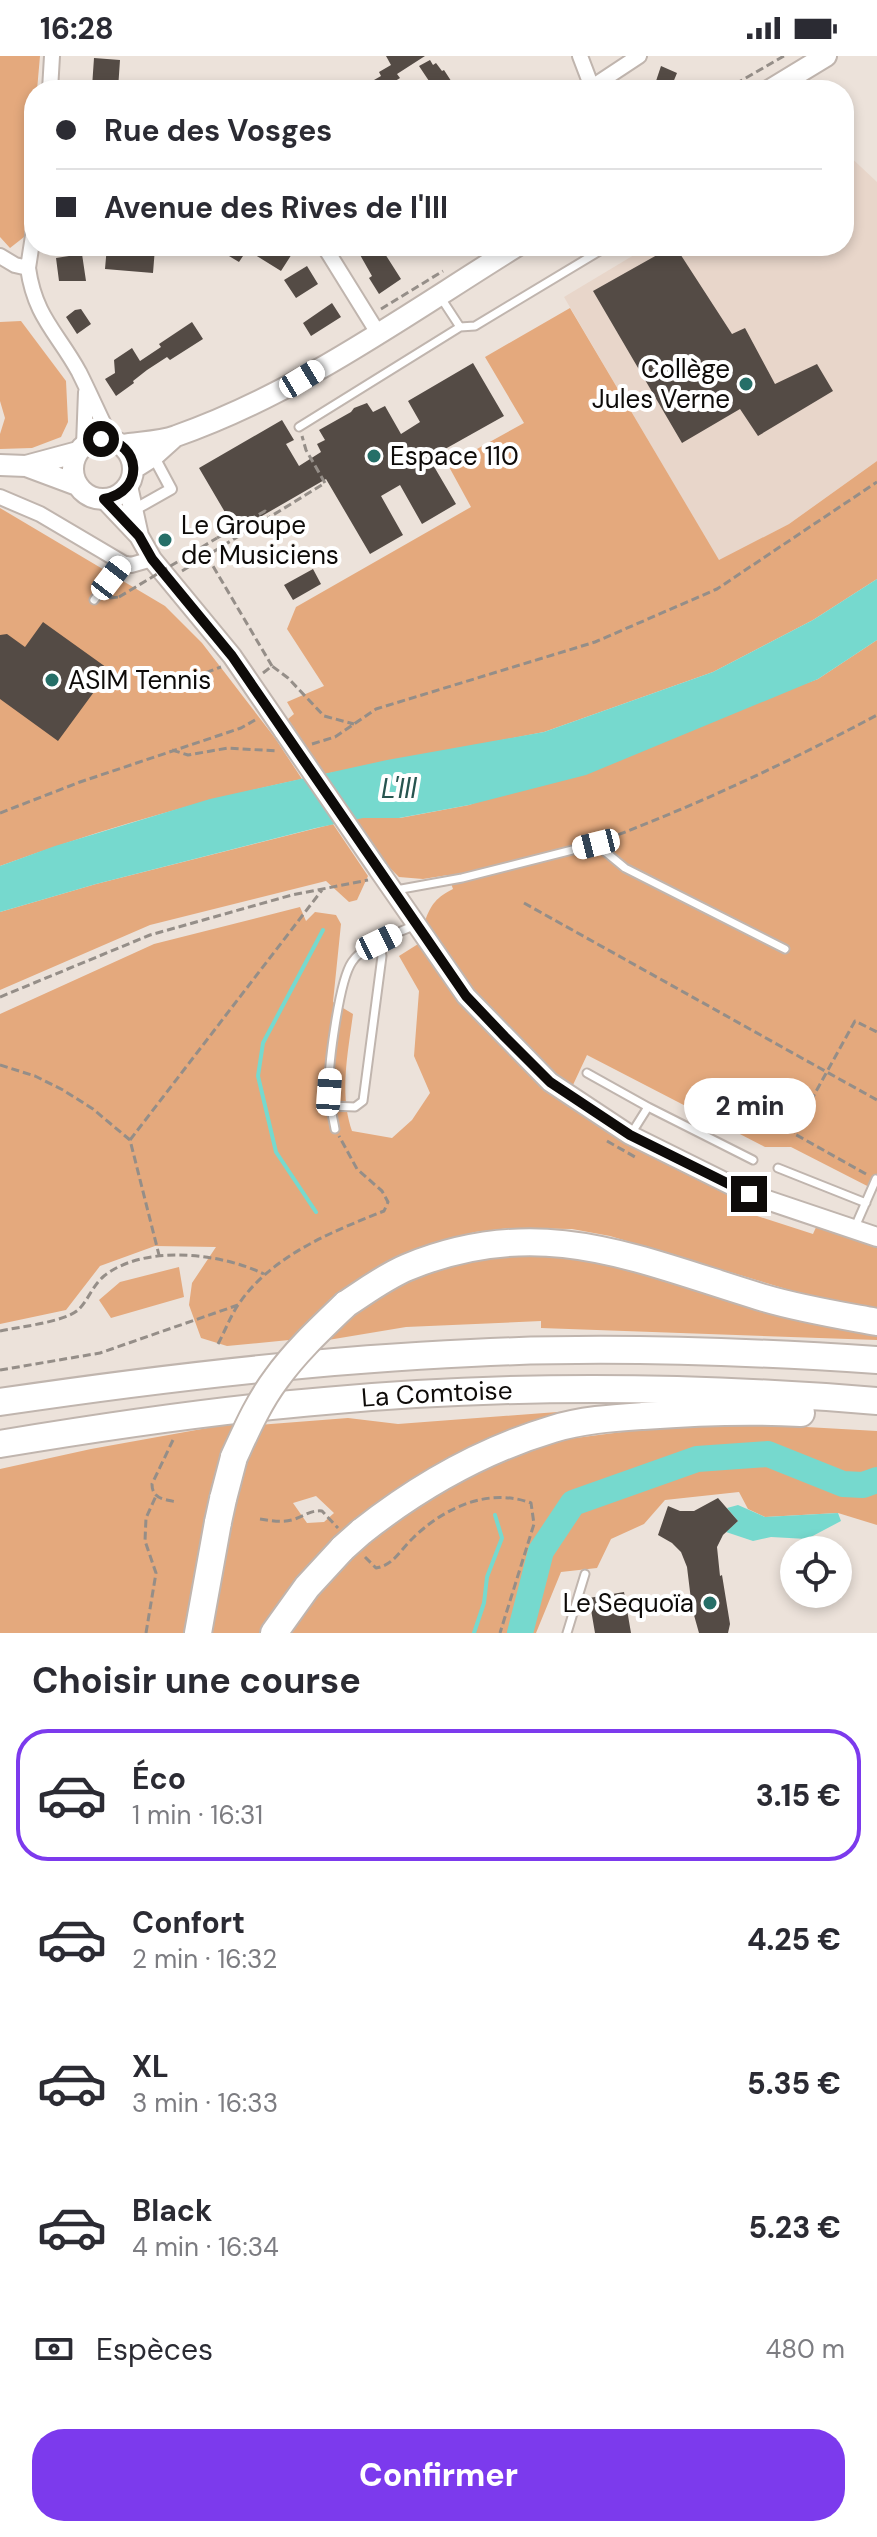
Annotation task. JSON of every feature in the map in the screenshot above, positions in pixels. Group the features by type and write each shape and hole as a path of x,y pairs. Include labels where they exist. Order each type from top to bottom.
{"highway":[{"path":"198,1633 234,1457 253,1417 274,1381 304,1345 346,1304 409,1267 455,1252 498,1244 554,1242 620,1252 779,1302 877,1322"},
{"name":"La Comtoise","path":"0,1402 161,1378 472,1352 750,1352 877,1360"},
{"name":"La Comtoise","path":"0,1444 162,1418 327,1400 441,1394 743,1392 877,1401"},
{"path":"274,1633 307,1587 351,1541 400,1501 460,1467 516,1441 556,1428 615,1418 730,1410 877,1417"}],"main road":[{"path":"791,80 826,56"},
{"path":"0,465 26,466 77,485 94,498 114,497 173,438 302,379 373,325 439,294 501,256"},
{"path":"26,466 81,449 92,440 116,442 173,438"},
{"path":"116,442 128,451 131,477"},
{"path":"77,485 73,468 81,449"}],"street":[{"path":"51,80 52,56"},
{"path":"580,56 590,80"},
{"path":"604,80 639,56"},
{"path":"0,256 28,268"},
{"path":"30,256 28,268 32,294 38,308 116,442"},
{"path":"330,256 373,325"},
{"path":"81,449 86,388"},
{"path":"139,507 171,489 156,461"},
{"path":"131,477 139,536"},
{"path":"0,497 40,514 123,563 131,565 152,559"},
{"path":"104,499 139,536 152,559 237,662 270,711 283,741 385,878 466,996 550,1082 630,1135 749,1194 877,1237"}],"lane":[{"path":"299,427 460,327 475,326 591,256"},
{"path":"439,294 460,327"},
{"path":"94,600 123,563"},
{"path":"385,878 462,878 596,844 625,868 785,949"},
{"path":"335,1129 329,1092 332,1056 351,962 379,942 417,924"},
{"path":"331,1106 355,1107 363,1101 382,956 379,942"},
{"path":"587,1073 753,1160"},
{"path":"630,1135 648,1107"},
{"path":"778,1168 866,1203"},
{"path":"854,1229 876,1179"},
{"path":"567,1633 585,1574"}],"path":[{"path":"742,80 784,56"},
{"path":"373,325 445,270"},
{"path":"169,579 325,483 306,450 299,427"},
{"path":"306,746 335,737 376,709 595,642 717,589 877,482"},
{"path":"119,597 265,511 269,517"},
{"path":"206,556 272,666 288,678 324,716 354,724"},
{"path":"172,685 237,662"},
{"path":"268,682 262,671 272,666"},
{"path":"0,813 80,782 241,728 270,711"},
{"path":"596,844 673,814 813,749 877,715"},
{"path":"172,750 188,755 283,741"},
{"path":"0,997 150,935 292,895 385,878"},
{"path":"130,1140 322,890"},
{"path":"524,903 877,1100"},
{"path":"876,1179 793,1133 855,1021 877,1032"},
{"path":"0,1065 35,1076 63,1090 93,1109 130,1140 159,1255"},
{"path":"218,1344 238,1305 264,1274 327,1234 384,1211 388,1202 382,1191 357,1169 335,1129"},
{"path":"0,1331 67,1316 79,1310 90,1290 106,1274 159,1255 216,1258 244,1264 264,1274"},
{"path":"0,1370 100,1353 238,1305"},
{"path":"173,1440 152,1484 152,1491 156,1496 176,1502"},
{"path":"146,1633 156,1573 145,1541 146,1518 156,1496"},
{"path":"260,1519 281,1522 294,1520 313,1510 322,1511 376,1568 388,1566 413,1537 456,1508 483,1497 517,1498 531,1503 534,1524 500,1633"}],"shaded area":[{"path":"0,56 40,56 38,80 24,80 24,237 10,248 0,237"},
{"name":"Collège Jules Verne","path":"854,160 877,182 877,461 789,524 719,561 564,297 632,256 854,256"},
{"path":"570,308 719,560 789,524 877,461 877,579 813,620 713,672 544,732 325,774 288,719 294,714 287,702 324,686 287,629 296,607 471,507 448,465 524,423 485,357"},
{"path":"21,321 66,381 68,422 61,437 32,448 0,449 5,418 0,401 0,322"},
{"path":"0,508 165,606 202,643 275,738 302,779 150,817 0,866"},
{"path":"877,640 877,1191 791,1147 765,1147 587,1055 565,1102 658,1158 757,1203 754,1215 813,1234 817,1225 877,1246 877,1310 816,1298 610,1236 572,1229 511,1228 475,1232 421,1247 395,1258 331,1298 289,1340 227,1346 201,1338 189,1305 192,1283 216,1247 155,1246 100,1266 66,1310 0,1324 0,1014 154,944 300,907 306,921 315,912 336,915 341,924 333,1002 353,1014 346,1073 348,1117 352,1131 392,1138 412,1120 430,1093 414,1056 419,991 399,956 434,934 425,921 427,915 435,902 453,889 448,875 423,879 399,877 386,864 355,818 400,818 469,805 818,679"},
{"path":"333,824 368,876 357,900 349,902 326,881 150,925 0,990 0,912 96,884"},
{"path":"555,1251 877,1329 877,1340 541,1328 541,1321 406,1327 316,1342 393,1285 465,1259"},
{"path":"179,1267 184,1297 111,1318 99,1300 120,1282"},
{"path":"610,1408 429,1472 392,1493 349,1526 405,1508 516,1452 560,1440 676,1425 737,1423 877,1431 877,1525 838,1513 765,1517 748,1509 739,1492 665,1500 644,1524 611,1539 597,1568 561,1572 536,1633 0,1633 0,1469 235,1423 221,1460 258,1425 348,1418 398,1424","holes":["316,1496 334,1513 324,1522 307,1523 293,1503"]}],"water":[{"name":"L'Ill","path":"877,579 877,640 818,679 586,775 469,805 399,818 363,818 316,828 0,912 0,866 210,799 387,760 544,732 713,672 813,620"},
{"path":"738,1505 765,1517 838,1513 841,1521 813,1536 780,1536 753,1541 726,1532 738,1521 727,1508"}],"building":[{"path":"386,56 425,56 397,74 400,78 397,80 374,80 381,76 379,72 391,65"},
{"path":"94,58 120,60 119,80 92,80"},
{"path":"430,60 444,70 450,80 428,80 419,66"},
{"path":"661,66 677,73 674,80 656,80"},
{"path":"82,256 86,281 59,281 56,258"},
{"path":"106,256 154,256 153,273 105,269"},
{"path":"229,256 243,256 239,262"},
{"path":"257,256 291,256 281,271"},
{"path":"361,256 386,256 401,279 379,294 369,278 372,276"},
{"path":"655,256 681,256 732,334 745,328 775,384 817,364 833,391 758,436 740,409 682,443 593,291"},
{"path":"307,266 318,284 296,298 284,280"},
{"path":"332,303 341,317 311,336 303,323"},
{"path":"81,309 91,324 77,334 66,317"},
{"path":"192,322 203,339 147,370 116,396 105,379 115,373 114,360 132,348 140,361"},
{"name":"Espace 110","path":"473,363 504,416 429,458 456,504 422,524 400,485 381,496 403,535 370,554 326,479 236,531 199,468 282,420 294,440 286,444 299,466 321,452 317,444 325,440 319,430 367,403 373,412 385,406 401,434 420,422 408,401"},
{"path":"313,569 321,584 293,600 284,585"},
{"name":"ASIM Tennis","path":"43,622 110,670 58,741 0,699 0,635 7,634 25,647"},
{"path":"718,1498 738,1521 723,1535 717,1547 730,1624 728,1633 699,1633 692,1608 687,1567 681,1552 658,1535 668,1506 680,1511 694,1511"},
{"name":"Le Sequoïa","path":"624,1592 631,1633 595,1633 589,1598"}],"waterway":[{"path":"316,1212 276,1152 258,1076 263,1043 323,930"},
{"path":"520,1633 541,1551 573,1503 697,1459 768,1454 843,1484 863,1485 877,1480"},
{"path":"474,1633 484,1603 487,1577 502,1538 495,1515"}],"place":[{"name":"Collège Jules Verne","path":"746,384"},
{"name":"Espace 110","path":"374,456"},
{"name":"Le Groupe de Musiciens","path":"165,540"},
{"name":"ASIM Tennis","path":"52,680"},
{"name":"Le Sequoïa","path":"710,1603"}],"route":[{"path":"101,439 111,439 122,445 128,451 134,468 122,493 104,499 139,536 152,559 232,656 466,996 550,1082 630,1135 749,1194"}]}
